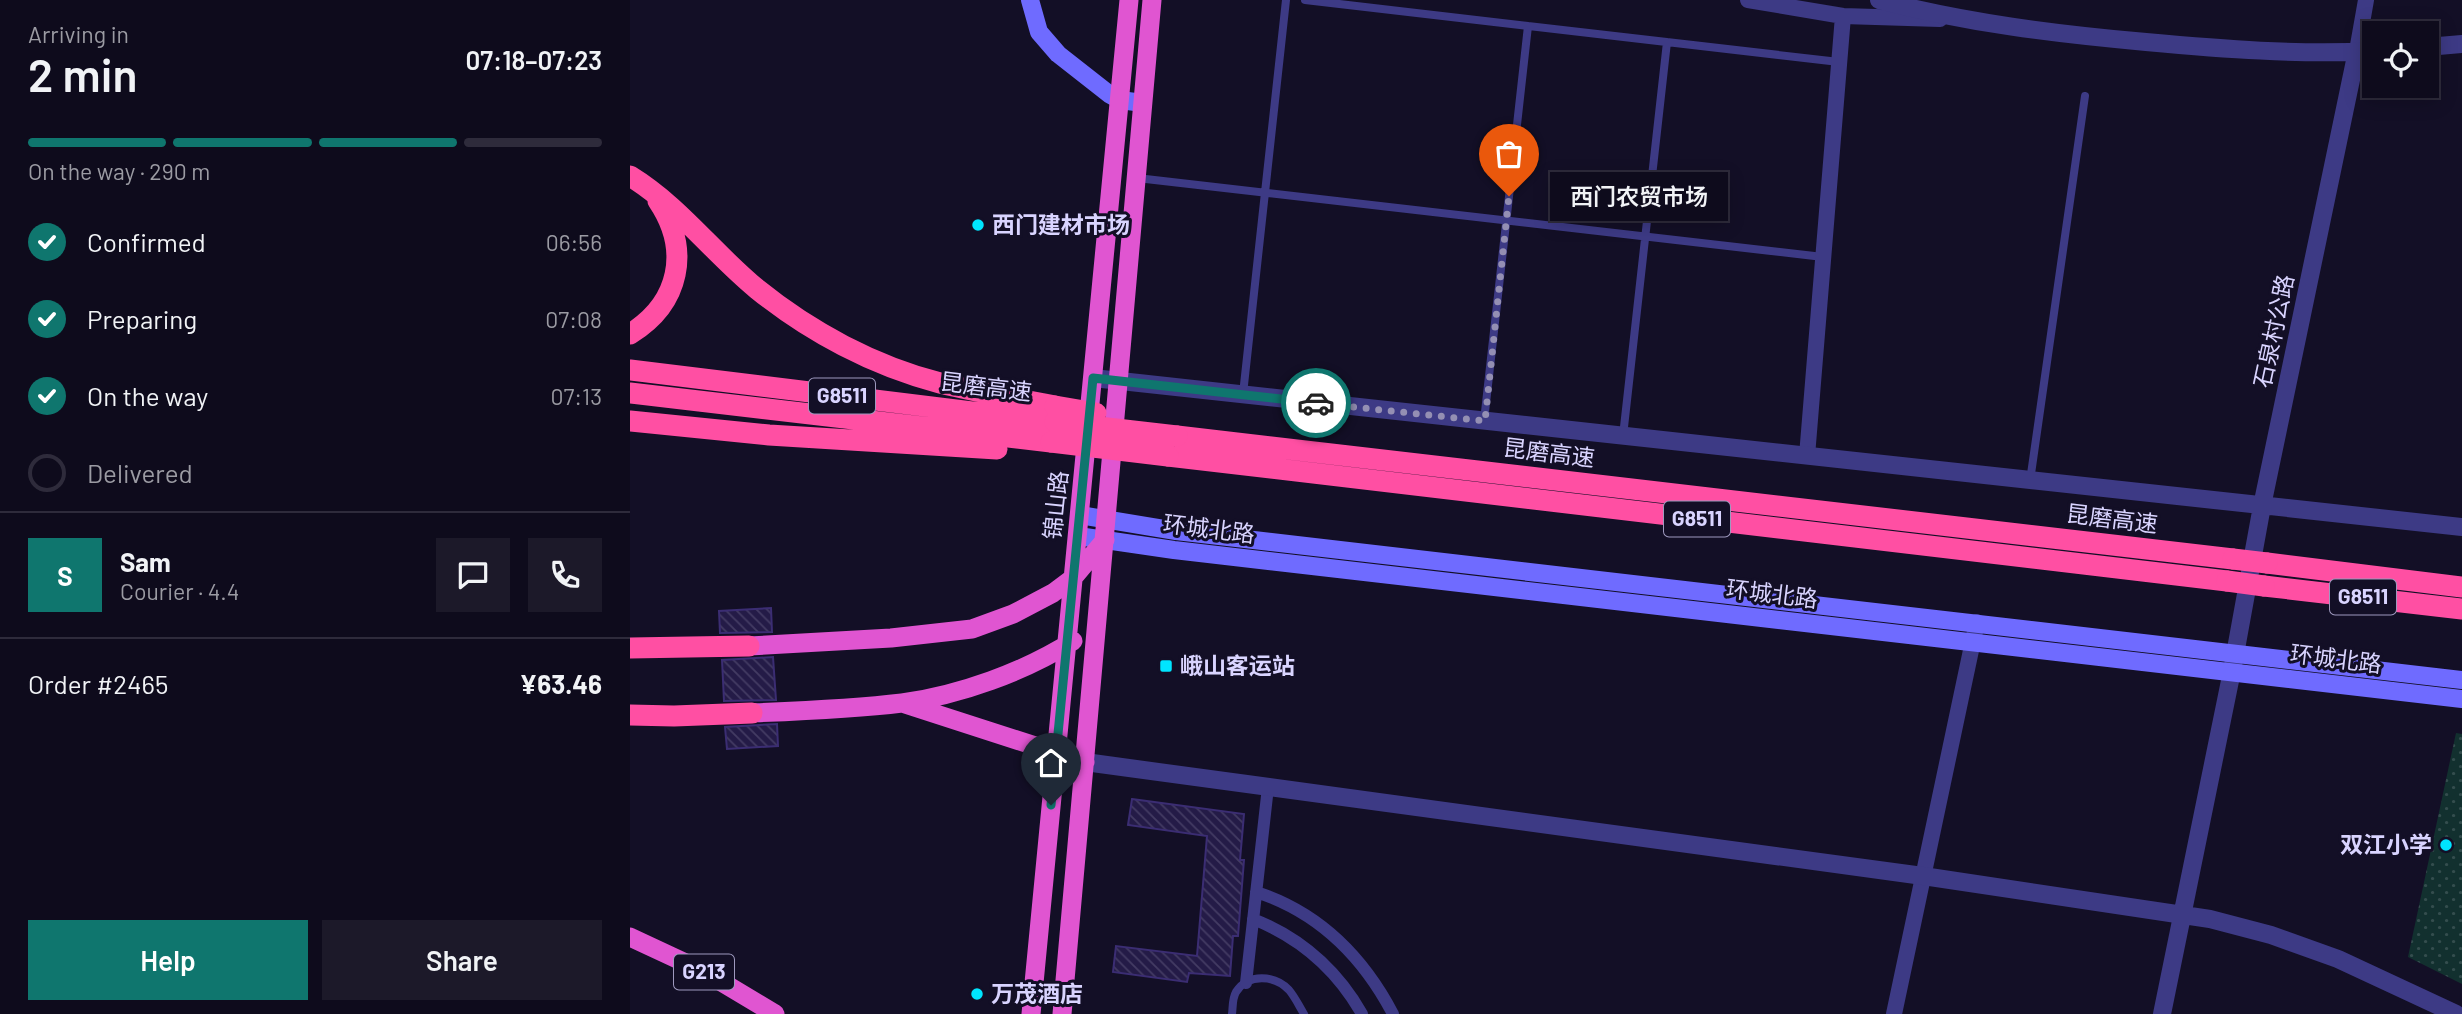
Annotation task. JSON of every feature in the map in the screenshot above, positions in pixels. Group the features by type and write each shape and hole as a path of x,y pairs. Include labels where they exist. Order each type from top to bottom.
{"highway":[{"name":"锦山路","path":"1031,1014 1129,0"},
{"path":"1062,1014 1152,0"},
{"path":"630,176 674,208 731,267 807,326 892,367 1054,423"},
{"path":"630,334 647,323 668,298 676,270 676,243 667,215 649,188"},
{"name":"昆磨高速","path":"630,370 1054,423 1168,456 2462,609"},
{"name":"昆磨高速","path":"630,393 1177,431 1286,449 2462,587"},
{"path":"630,421 769,435 1004,449 1054,423"},
{"path":"630,648 749,646 891,638 972,629 1033,605 1073,578 1105,540"},
{"path":"630,715 752,713 901,703 992,679 1020,668 1067,645 1097,625"},
{"path":"901,703 1085,762"},
{"name":"G213","path":"630,937 705,972 775,1014"}],"main road":[{"path":"1030,0 1039,32 1058,54 1108,94 1120,100 1143,103"},
{"name":"环城北路","path":"1080,515 1177,531 2462,680"},
{"name":"环城北路","path":"1078,536 1174,550 2462,699"}],"street":[{"path":"1748,0 1843,16 1970,20"},
{"path":"1879,0 1970,20 2102,38 2259,50 2362,51"},
{"name":"石泉村公路","path":"2366,0 2366,21"},
{"path":"1807,456 1843,16"},
{"path":"2439,46 2462,44"},
{"name":"石泉村公路","path":"2162,1014 2262,506 2362,68"},
{"path":"1093,378 2462,527"},
{"path":"1894,1014 1977,622"},
{"path":"1085,762 2182,914 2240,926 2302,945 2375,975 2456,1014"},
{"path":"1247,983 1268,787"},
{"path":"1256,892 1295,908 1337,938 1373,980 1393,1014"},
{"path":"1253,919 1291,938 1314,954 1345,988 1362,1014"}],"lane":[{"path":"1243,394 1286,0"},
{"path":"1305,0 1839,62"},
{"path":"1485,421 1528,26"},
{"path":"1623,436 1667,42"},
{"path":"2030,481 2085,96"},
{"path":"1137,178 1824,257"},
{"path":"1233,1014 1236,992 1247,983 1263,977 1273,979 1289,990 1304,1014"}],"green space":[{"name":"双江小学","path":"2456,733 2462,734 2462,984 2408,957"}],"building":[{"path":"771,608 772,632 720,633 719,611"},
{"path":"773,657 776,700 724,701 722,660"},
{"path":"777,724 778,746 727,749 725,727"},
{"path":"1132,799 1244,814 1240,860 1244,860 1238,936 1233,936 1230,976 1189,973 1187,982 1113,972 1116,946 1197,956 1207,836 1128,825"}],"way so far":[{"path":"1316,403 1485,421 1509,196"}],"place":[{"name":"西门农贸市场","path":"1509,196"},
{"name":"西门建材市场","path":"978,225"},
{"name":"峨山客运站","path":"1166,666"},
{"name":"双江小学","path":"2446,845"},
{"name":"万茂酒店","path":"977,994"}],"route":[{"path":"1051,805 1093,378 1316,403"}]}
